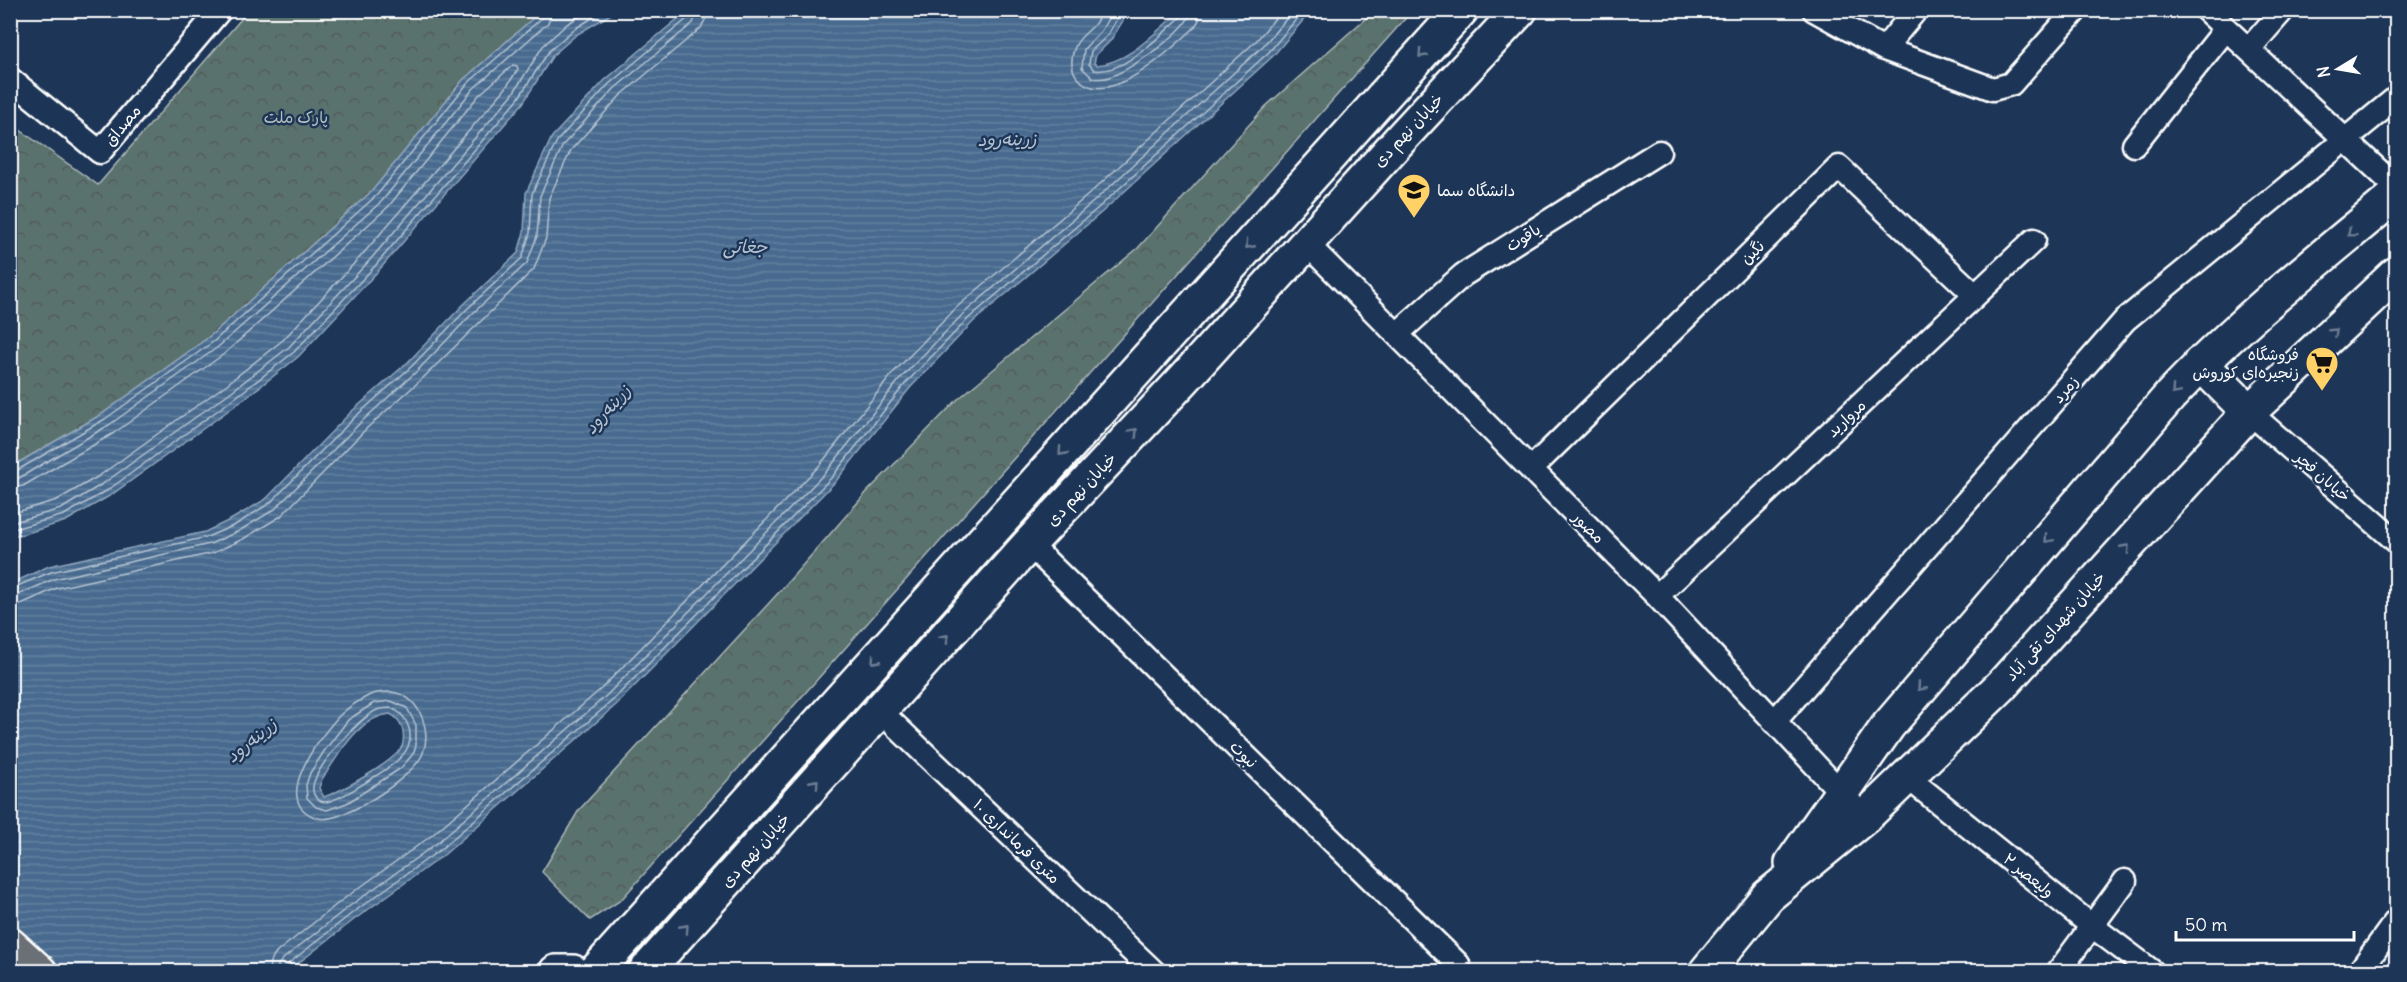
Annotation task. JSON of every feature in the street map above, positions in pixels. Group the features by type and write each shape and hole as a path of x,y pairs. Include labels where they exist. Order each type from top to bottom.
{"highway":[{"path":"10,945 40,972"}],"main road":[{"path":"596,972 1461,10"},
{"name":"خیابان نهم دی","path":"645,972 1029,544 1184,379 1520,10"},
{"path":"1768,896 1888,726 2200,363 2265,305 2397,195"},
{"path":"1276,215 1306,243"},
{"name":"خیابان شهدای تقی آباد","path":"1706,972 1768,896 1866,816 2001,686 2249,412 2397,274"},
{"path":"2200,363 2249,412"},
{"path":"556,972 573,972"}],"street":[{"name":"مصداق","path":"10,79 100,152 220,10"},
{"path":"1814,10 1884,49 1993,89 2011,84 2076,10"},
{"path":"1884,49 1916,10"},
{"path":"2206,10 2397,187"},
{"path":"2249,49 2283,10"},
{"path":"2134,145 2225,30"},
{"name":"زمرد","path":"1774,722 2125,320 2397,98"},
{"name":"یاقوت","path":"1397,334 1463,275 1659,153"},
{"name":"نگین","path":"1530,469 1839,167 1975,296"},
{"name":"مروارید","path":"1657,596 2034,240"},
{"name":"مصور","path":"1306,243 1657,596 1840,794 1866,816"},
{"name":"خیابان فجر","path":"2249,412 2397,541"},
{"name":"نبوت","path":"1029,544 1458,964"},
{"name":"۱۰ متری فرمانداری","path":"880,711 1154,972"},
{"name":"ولیعصر ۲","path":"1906,777 2152,972"},
{"path":"2058,972 2126,881"},
{"path":"2359,972 2397,921"}],"green space":[{"name":"پارک ملت","path":"248,11 541,11 463,80 372,191 209,337 102,414 11,467 10,123 98,185"},
{"path":"1374,11 1412,11 621,900 590,920 542,872 579,810 780,591 866,493 957,400 1138,248 1266,106"}],"water":[{"path":"541,11 616,11 576,35 553,55 523,103 379,270 298,357 111,495 66,521 11,536 11,467 102,414 209,337 372,191 463,80"},
{"name":"جغاتی","path":"687,11 1129,11 1111,40 1096,55 1094,63 1097,65 1109,63 1131,52 1180,11 1311,11 1273,56 1102,212 973,322 910,388 836,481 616,705 445,854 288,971 11,971 10,584 49,566 205,532 266,499 351,412 408,362 518,253 524,232 526,193 552,137 605,80","holes":["390,714 399,721 403,732 403,744 397,753 367,775 324,797 319,788 322,779 350,739 368,722"]}],"place":[{"name":"دانشگاه سما","path":"1414,219"},
{"name":"فروشگاه زنجیره‌ای کوروش","path":"2322,392"}],"water label":[{"name":"زرینه‌رود","path":"1007,139"},
{"name":"زرینه‌رود","path":"607,409"},
{"name":"زرینه‌رود","path":"251,740"}]}
